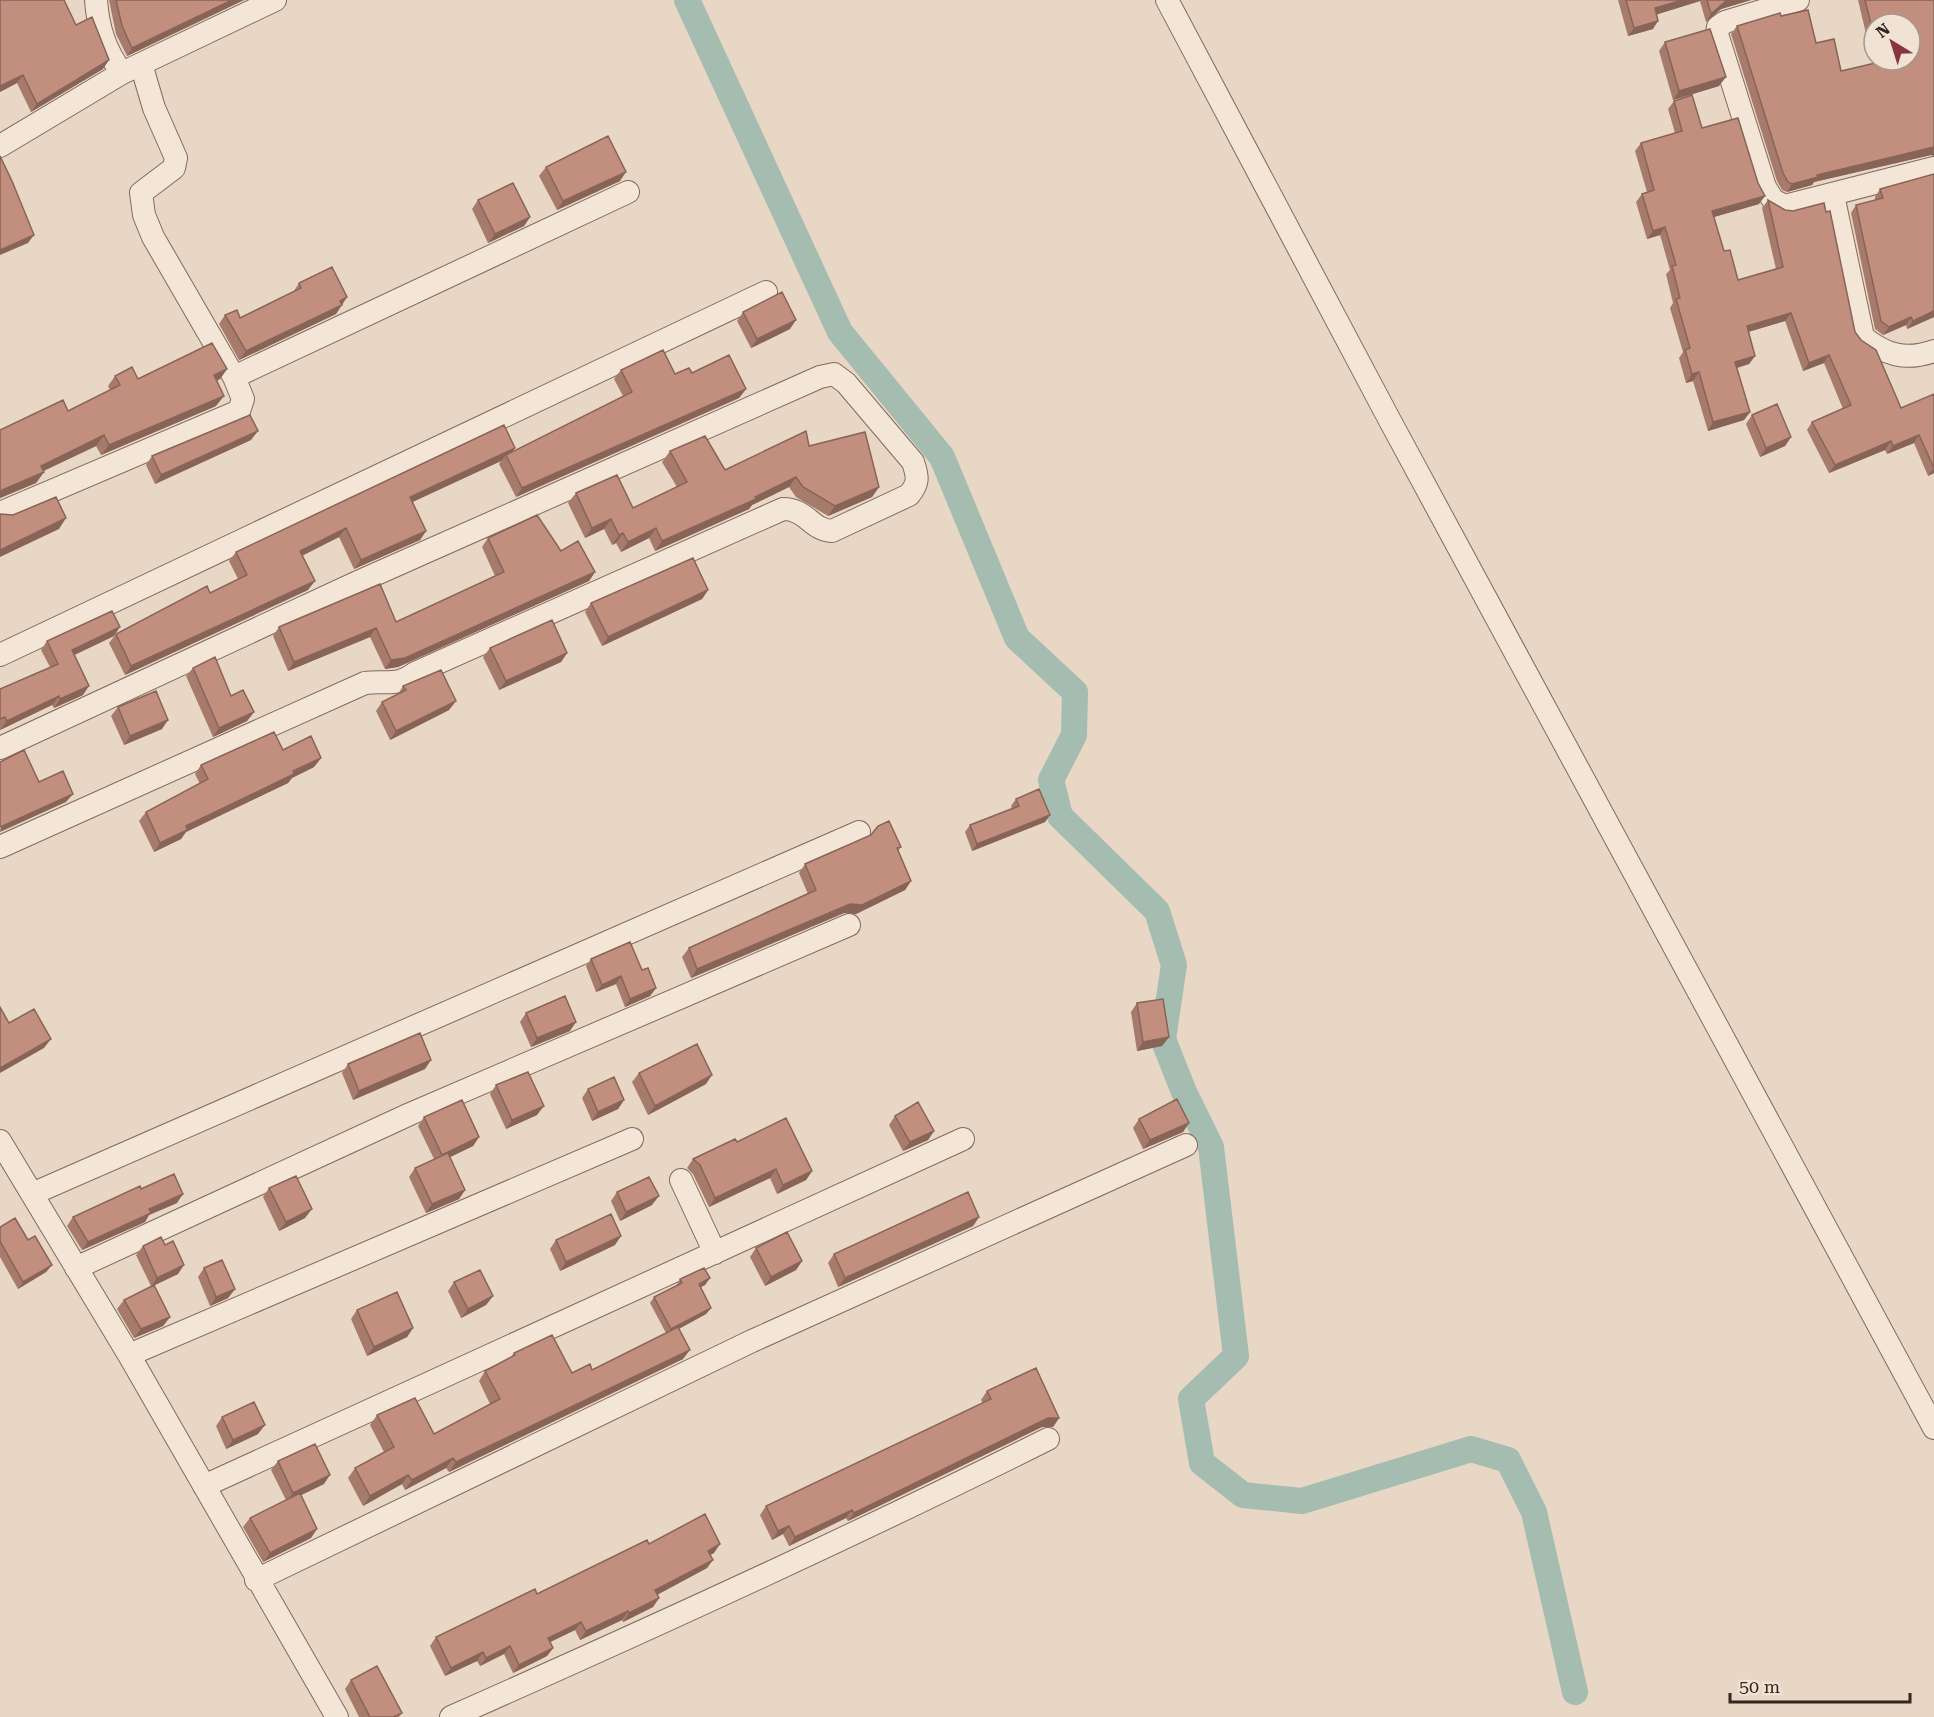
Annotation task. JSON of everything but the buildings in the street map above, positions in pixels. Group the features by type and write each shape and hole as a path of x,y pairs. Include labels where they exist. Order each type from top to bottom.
{"street":[{"path":"0,513 230,417 239,411 243,399 234,376 144,216 141,193 174,168 176,158 154,108 131,68 108,54 98,23 96,0"},
{"path":"2,141 240,8 275,0"},
{"path":"1167,0 1388,417 1934,1428"},
{"path":"1798,0 1725,22 1718,27 1717,34 1765,187 1773,200 1785,206 1934,168"},
{"path":"234,376 628,192"},
{"path":"1833,195 1863,337 1875,348 1898,357 1934,351"},
{"path":"0,655 766,292"},
{"path":"0,748 358,582 820,377 834,374 846,383 913,462 919,478 917,485 909,495 832,531 821,529 802,512 783,509 415,673 406,681 393,684 379,681 365,683 0,847"},
{"path":"32,1194 859,832"},
{"path":"76,1268 410,1114 849,925"},
{"path":"129,1355 632,1139"},
{"path":"204,1486 963,1139"},
{"path":"0,1141 129,1355 256,1580 337,1717"},
{"path":"256,1580 752,1341 1186,1145"},
{"path":"681,1180 715,1253"},
{"path":"451,1717 716,1600 891,1518 1048,1438"}],"waterway":[{"path":"687,0 840,332 942,457 1017,638 1075,692 1074,735 1051,780 1060,816 1157,911 1174,965 1163,1039 1184,1092 1211,1147 1236,1356 1191,1399 1202,1463 1243,1495 1302,1501 1471,1449 1508,1460 1534,1512 1575,1692"}]}
